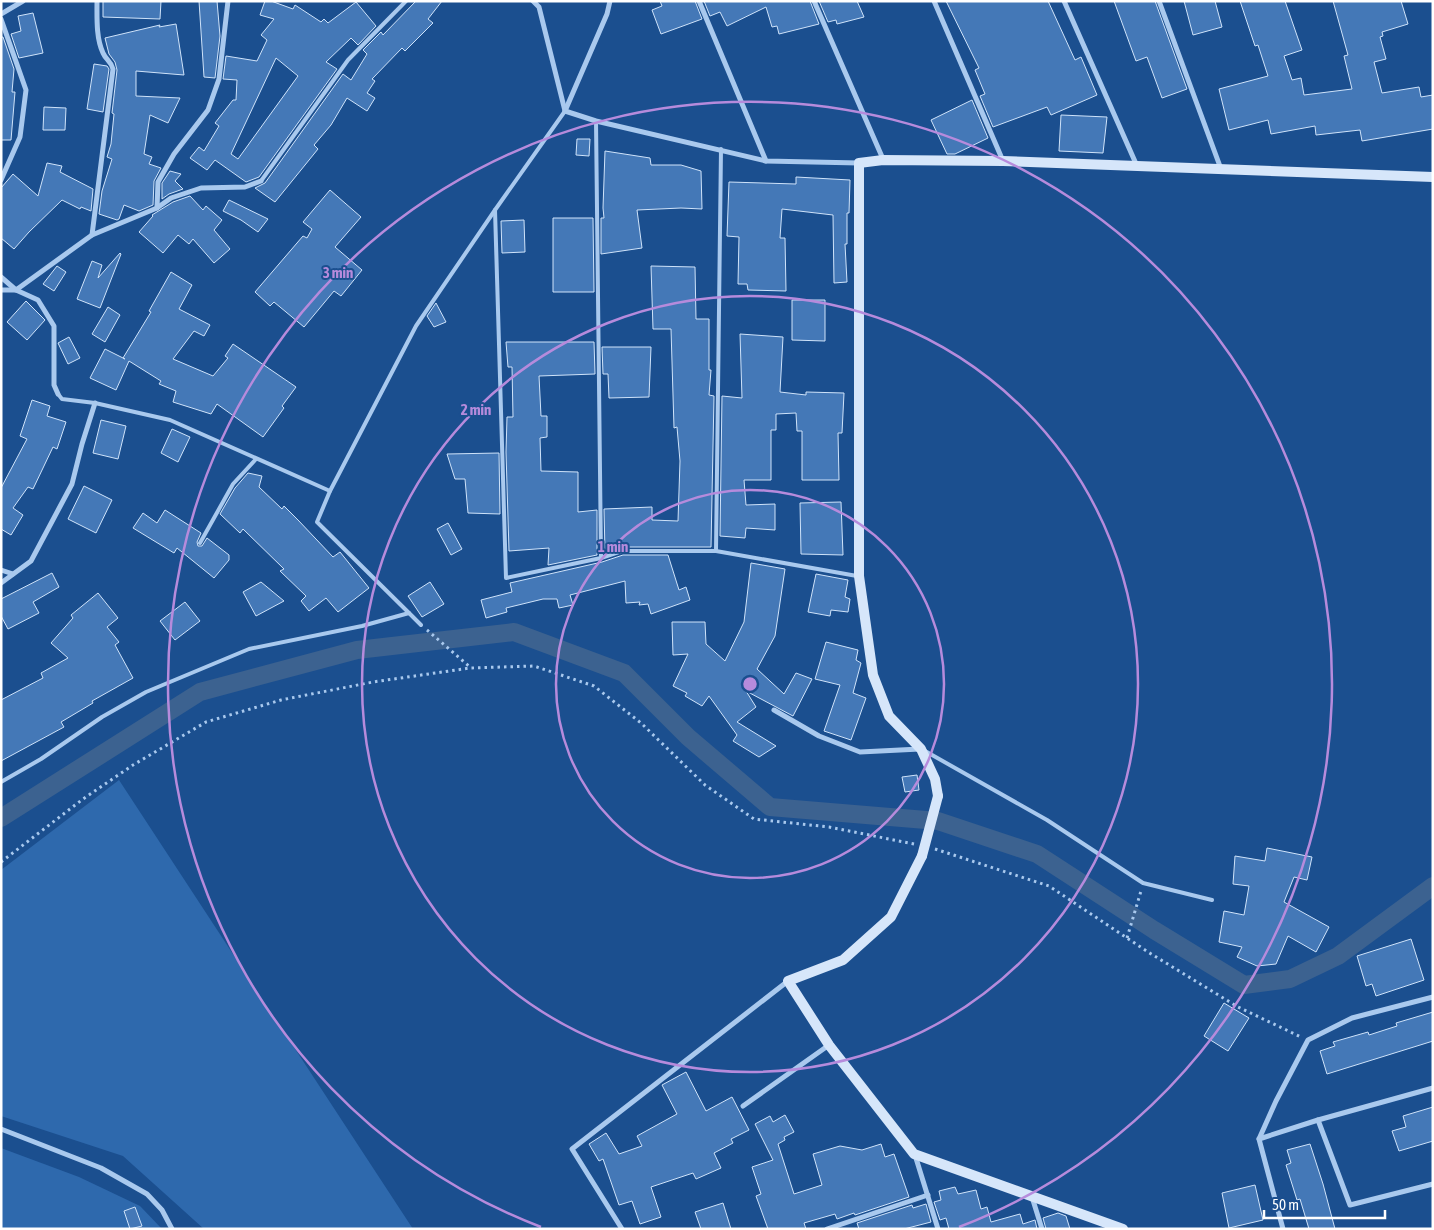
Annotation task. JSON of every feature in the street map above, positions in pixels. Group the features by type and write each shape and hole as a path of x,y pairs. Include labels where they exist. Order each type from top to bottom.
{"street":[{"path":"1,14 23,1"},
{"path":"92,235 113,69 111,62 103,55 98,39 97,1"},
{"path":"157,208 158,182 174,154 208,110 219,79 228,1"},
{"path":"533,1 539,7 565,111"},
{"path":"539,7 542,1"},
{"path":"565,111 607,14 610,1"},
{"path":"699,1 766,161"},
{"path":"814,1 883,160"},
{"path":"934,1 1003,161"},
{"path":"1064,1 1137,166"},
{"path":"1160,1 1221,169"},
{"path":"1,19 26,90 20,137 1,180"},
{"path":"565,111 596,121 766,161 859,163 883,160 1003,161 1433,177"},
{"path":"622,1229 572,1149 788,980 843,960 890,917 923,850 938,796 936,779 921,749 889,716 873,674 859,576 859,163"},
{"path":"1,290 16,290 92,235 157,208 170,198 201,188 245,187 261,181"},
{"path":"1,277 16,290 38,300 54,326 54,385 58,394"},
{"path":"1,583 31,561 72,484 95,403"},
{"path":"1,570 13,574"},
{"path":"774,710 819,736 860,752 921,749"},
{"path":"788,980 829,1045 914,1154 938,1229"},
{"path":"1283,1229 1259,1139 1276,1100 1308,1040 1352,1018 1433,996"},
{"path":"743,1106 829,1045"},
{"path":"1259,1139 1318,1120 1433,1088"},
{"path":"1318,1120 1350,1205 1433,1184"},
{"path":"1,1129 101,1168 147,1194 162,1210 172,1229"},
{"path":"914,1154 1123,1229"},
{"path":"827,1229 928,1195"},
{"path":"1032,1196 1042,1229"}],"lane":[{"path":"261,181 348,60 406,1"},
{"path":"421,625 317,522 330,492 416,326 565,111"},
{"path":"596,121 601,558"},
{"path":"716,551 721,149"},
{"path":"495,210 506,578 601,558 622,551 716,551 859,576"},
{"path":"58,394 62,399 95,403 170,420 330,492"},
{"path":"200,543 233,484 256,459"},
{"path":"1,782 41,759 102,717 146,692 249,649 362,626 409,613"},
{"path":"921,749 1047,820 1143,883 1212,900"}],"path":[{"path":"421,625 470,668"},
{"path":"1,862 83,799 133,765 206,722 280,700 373,682 470,668 534,666 594,686 640,723 705,785 754,819 829,827 923,850 946,852 1049,886 1127,938 1238,1007 1308,1040"},
{"path":"1127,938 1143,883"}],"shaded area":[{"path":"119,780 413,1229 204,1229 123,1156 1,1116 1,870"},
{"path":"1,1148 79,1177 140,1206 162,1229 1,1229"}],"building":[{"path":"103,1 161,1 160,19 103,17"},
{"path":"199,1 217,1 220,36 215,78 204,77"},
{"path":"265,1 271,1 293,9 295,5 321,22 324,19 328,23 356,2 376,26 358,45 351,38 326,62 337,69 259,177 246,182 215,160 207,170 190,158 199,147 204,151 219,126 215,123 233,100 236,100 237,80 223,79 226,56 257,61 267,40 261,35 274,19 260,15","holes":["276,58 298,76 238,159 231,154"]},
{"path":"416,1 442,1 428,19 433,23 405,51 402,48 372,79 375,81 367,93 375,98 367,111 347,98 331,125 314,145 318,149 275,202 255,188 265,183 343,74 351,80 367,54 363,50 381,32 383,35"},
{"path":"660,1 695,1 702,19 661,34 652,10 662,6"},
{"path":"704,1 810,1 819,24 779,34 777,26 772,27 766,7 727,26 720,12 710,16"},
{"path":"819,1 857,1 864,17 837,24 836,20 828,22"},
{"path":"946,1 1048,1 1075,60 1081,57 1097,95 1051,115 1047,107 993,127 980,96 985,94 975,70 979,68"},
{"path":"1114,1 1155,1 1187,89 1162,98 1147,57 1136,61"},
{"path":"1184,1 1215,1 1222,27 1193,35"},
{"path":"1240,1 1285,1 1302,50 1284,56 1292,80 1301,78 1304,95 1352,89 1344,56 1348,55 1333,1 1401,1 1408,24 1382,32 1383,36 1380,37 1386,59 1374,62 1382,93 1419,87 1421,97 1433,95 1433,129 1362,141 1360,130 1316,135 1315,126 1271,134 1268,120 1229,130 1219,89 1268,76 1258,45 1255,46"},
{"path":"33,13 43,53 19,58 11,34 21,31 18,16"},
{"path":"176,24 184,75 136,71 136,96 180,98 168,123 150,115 144,154 152,157 149,164 161,168 154,181 153,205 139,211 124,205 117,220 99,214 102,191 112,159 107,157 111,144 114,114 112,113 117,70 115,62 109,54 105,38 160,25 159,27"},
{"path":"1,37 3,37 14,69 12,92 15,92 11,140 1,140"},
{"path":"94,64 107,66 109,69 103,112 87,109"},
{"path":"972,100 988,138 955,154 947,154 931,120"},
{"path":"44,107 66,108 65,130 43,130"},
{"path":"1061,115 1107,117 1103,153 1059,151"},
{"path":"577,139 590,139 589,156 576,155"},
{"path":"605,151 650,158 651,165 681,165 701,171 702,209 637,210 642,248 601,254 601,218 604,218"},
{"path":"47,163 62,166 60,172 93,189 91,211 81,207 80,209 62,200 14,249 1,238 1,188 13,174 38,196"},
{"path":"170,171 181,174 175,181 183,189 169,194 162,199 162,183"},
{"path":"796,177 850,180 847,244 845,244 847,282 834,283 833,215 782,209 780,238 785,238 786,291 748,290 747,284 738,284 739,237 727,236 729,182 796,184"},
{"path":"330,190 361,217 335,247 362,270 341,296 334,291 304,327 274,302 270,306 255,292 303,236 307,238 312,229 303,222"},
{"path":"190,196 203,210 206,206 222,220 214,230 230,249 214,263 193,239 189,244 178,235 163,253 139,232 152,215 173,202"},
{"path":"229,200 268,219 258,232 241,220 223,211"},
{"path":"553,218 593,218 594,292 553,292"},
{"path":"524,220 525,252 502,253 501,221"},
{"path":"120,253 100,308 77,299 92,261 102,265 98,278"},
{"path":"57,266 66,272 54,291 43,284"},
{"path":"651,266 695,267 696,319 709,319 709,370 711,370 709,395 714,396 711,547 622,547 605,553 604,509 652,507 652,520 678,521 680,461 677,427 674,428 671,329 653,329"},
{"path":"171,272 192,285 179,309 210,325 204,336 194,331 173,359 213,376 228,358 225,356 233,344 296,387 282,406 284,408 263,437 217,404 211,414 173,402 176,391 159,384 161,381 129,361 116,390 90,378 105,349 123,358 151,312 149,311"},
{"path":"792,300 825,300 825,341 792,340"},
{"path":"26,301 45,320 27,340 7,322"},
{"path":"436,303 446,322 434,327 427,316"},
{"path":"108,307 120,315 105,342 92,334"},
{"path":"740,334 783,337 780,392 806,395 806,392 844,393 842,433 838,433 839,480 802,480 802,431 797,431 796,413 776,414 776,430 771,430 771,480 744,480 746,505 775,504 775,530 746,528 745,538 720,536 722,396 742,398"},
{"path":"69,337 80,358 68,364 58,343"},
{"path":"506,342 594,342 595,374 539,376 541,416 547,416 547,437 540,438 541,471 578,472 578,512 597,510 597,555 548,565 549,548 509,551 506,452 507,417 513,417 512,367 508,367"},
{"path":"602,347 651,347 649,397 609,398 608,374 603,374"},
{"path":"32,400 50,406 47,416 66,422 57,449 53,447 33,489 28,487 13,508 23,515 11,535 1,529 1,488 27,439 20,436"},
{"path":"101,420 126,426 118,459 93,453"},
{"path":"172,429 190,437 178,462 161,453"},
{"path":"499,453 500,514 468,513 465,479 455,479 447,454"},
{"path":"248,473 262,476 259,487 282,509 284,506 333,557 340,552 369,588 338,612 326,598 309,611 301,601 306,596 280,571 284,569 243,529 240,533 220,514 235,488"},
{"path":"84,486 112,500 96,533 68,519"},
{"path":"841,502 843,555 801,554 800,503"},
{"path":"165,510 201,533 197,542 198,546 202,546 207,538 229,555 229,560 214,578 177,548 174,553 133,528 143,513 157,523"},
{"path":"448,523 462,549 451,555 437,529"},
{"path":"623,555 668,555 679,590 686,587 690,600 651,614 648,604 639,605 640,602 626,603 625,581 570,595 573,605 559,608 557,599 543,599 506,608 507,612 486,618 481,600 512,592 510,583 602,562"},
{"path":"751,563 785,569 775,636 757,669 784,694 796,673 812,679 793,716 746,691 756,707 737,722 776,746 759,757 733,741 737,735 709,696 702,706 685,696 687,693 673,686 688,654 673,655 672,622 705,622 706,644 725,661 744,622"},
{"path":"52,573 59,587 33,602 39,613 8,629 1,616 1,599"},
{"path":"816,574 848,580 845,597 850,599 848,612 831,610 830,616 808,612"},
{"path":"261,582 284,601 256,616 243,592"},
{"path":"430,582 444,604 422,617 408,596"},
{"path":"98,593 118,618 107,627 119,642 115,645 133,678 92,701 93,703 61,722 64,727 1,761 1,700 43,678 41,673 68,658 51,643 73,618 71,615"},
{"path":"185,602 200,621 175,640 160,621"},
{"path":"826,642 858,650 856,660 861,663 853,693 866,698 851,740 824,731 840,685 815,679"},
{"path":"917,775 919,790 905,792 902,777"},
{"path":"1267,848 1312,857 1307,880 1294,877 1284,902 1329,927 1316,952 1288,936 1276,964 1257,966 1237,957 1242,947 1219,942 1224,911 1244,915 1249,886 1233,884 1235,856 1265,861"},
{"path":"1411,939 1424,980 1376,996 1372,984 1366,986 1357,956"},
{"path":"1224,1003 1249,1018 1228,1051 1204,1036"},
{"path":"1433,1012 1433,1041 1327,1074 1320,1051 1335,1046 1333,1042 1368,1032 1369,1035 1397,1026 1396,1023"},
{"path":"686,1072 706,1111 732,1097 749,1130 731,1139 733,1143 714,1153 721,1168 696,1179 693,1173 651,1187 661,1217 640,1224 632,1201 619,1205 603,1159 599,1161 589,1144 606,1133 619,1154 642,1146 637,1136 677,1114 662,1085"},
{"path":"1433,1107 1433,1141 1399,1151 1392,1131 1406,1127 1403,1116"},
{"path":"785,1115 794,1132 784,1137 785,1140 778,1144 794,1194 822,1185 813,1154 840,1146 862,1150 881,1144 885,1157 894,1154 909,1197 855,1215 854,1213 837,1219 835,1214 804,1223 806,1229 768,1229 756,1196 761,1194 752,1167 773,1160 755,1124 770,1116 773,1122"},
{"path":"1310,1144 1335,1229 1309,1229 1300,1199 1297,1200 1286,1165 1291,1163 1287,1150"},
{"path":"1255,1185 1263,1220 1229,1228 1222,1193"},
{"path":"955,1187 958,1194 976,1190 981,1209 987,1207 991,1222 1020,1214 1023,1224 1035,1220 1037,1229 949,1229 946,1218 940,1220 934,1202 941,1200 939,1191"},
{"path":"723,1203 731,1229 701,1229 695,1212"},
{"path":"926,1204 931,1222 904,1229 859,1229 857,1223 912,1205 913,1208"},
{"path":"135,1207 142,1226 130,1229 124,1211"},
{"path":"1058,1213 1066,1216 1070,1229 1046,1229 1043,1218"}],"waterway":[{"path":"1,818 200,692 357,650 514,632 624,673 688,737 770,807 938,821 1037,854 1154,930 1244,985 1290,979 1338,956 1433,886"}]}
